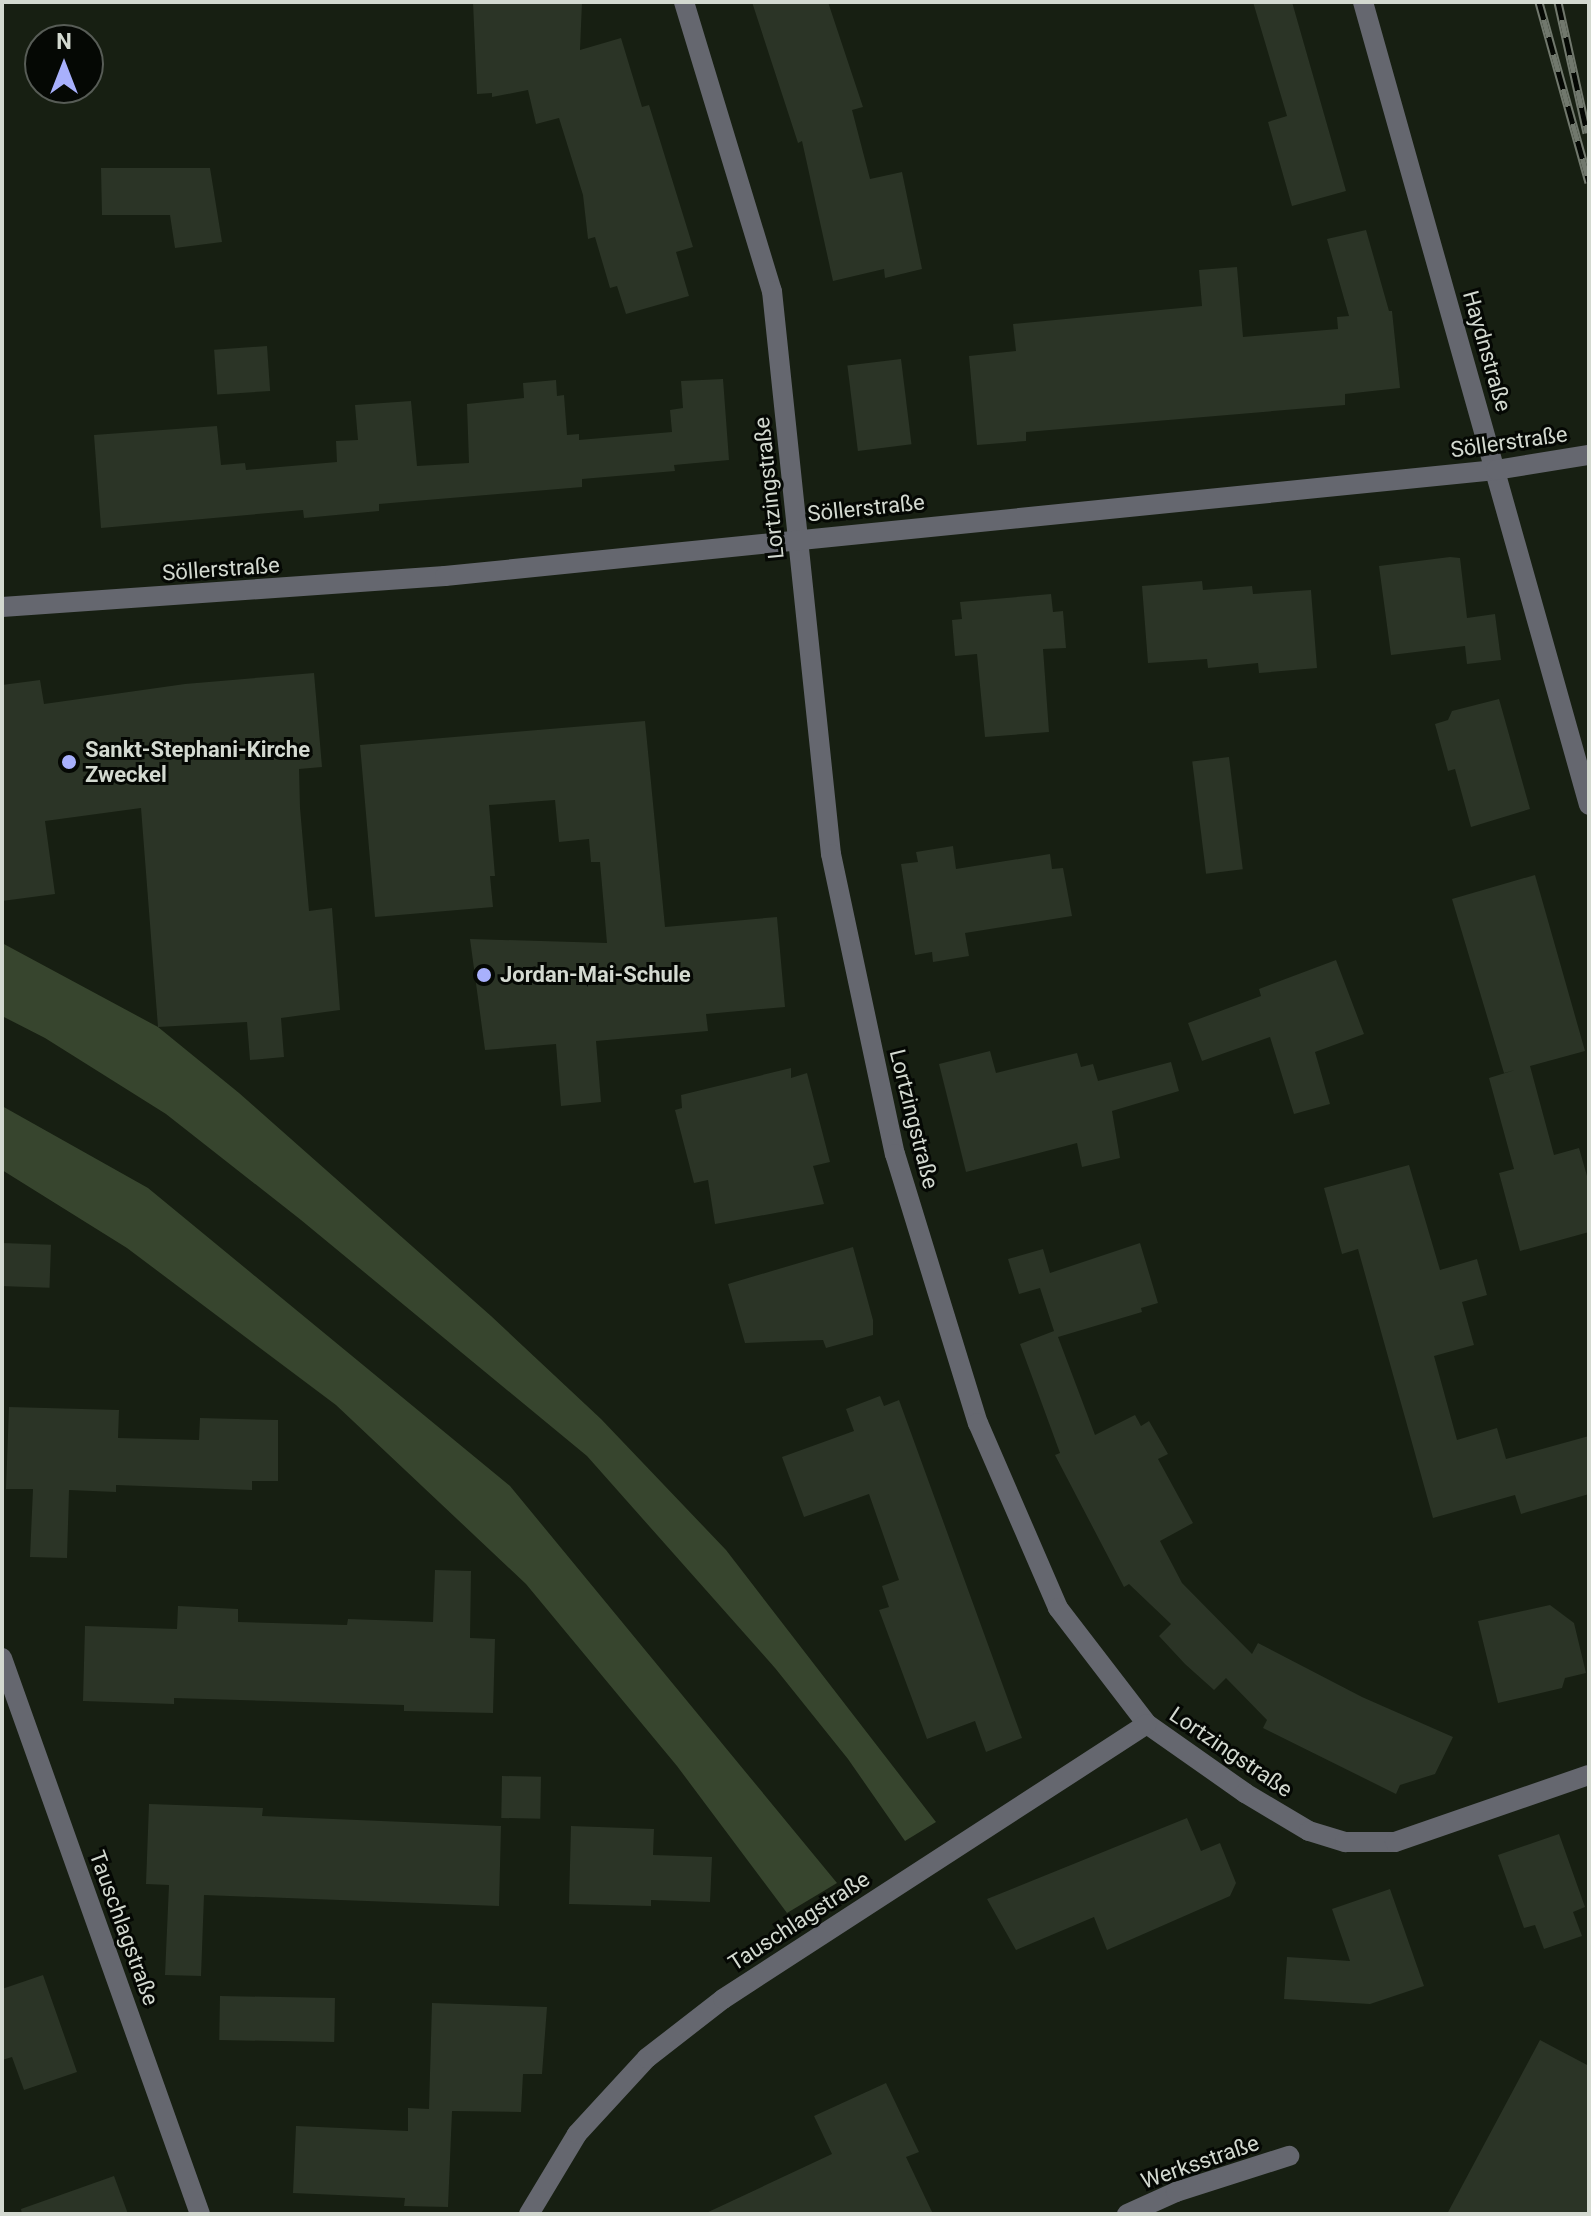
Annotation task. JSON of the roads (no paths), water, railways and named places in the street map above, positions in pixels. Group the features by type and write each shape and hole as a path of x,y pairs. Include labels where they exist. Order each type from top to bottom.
{"street":[{"name":"Lortzingstraße","path":"684,2 772,291 831,854 895,1154 978,1423 1058,1608 1147,1724 1245,1793 1309,1831 1345,1842 1395,1842 1589,1775"},
{"name":"Haydnstraße","path":"1363,2 1589,805"},
{"name":"Söllerstraße","path":"2,607 445,576 1496,470 1589,455"},
{"name":"Tauschlagstraße","path":"2,1658 200,2214"},
{"name":"Tauschlagstraße","path":"529,2214 577,2134 647,2058 723,1999 1147,1724"},
{"name":"Werksstraße","path":"1127,2214 1176,2192 1289,2156"},
{"path":"1176,2192 1180,2214"}],"railway":[{"path":"1539,2 1589,182"},
{"path":"1558,2 1587,133"}],"place":[{"name":"Sankt-Stephani-Kirche Zweckel","path":"69,762"},
{"name":"Jordan-Mai-Schule","path":"484,975"}]}
